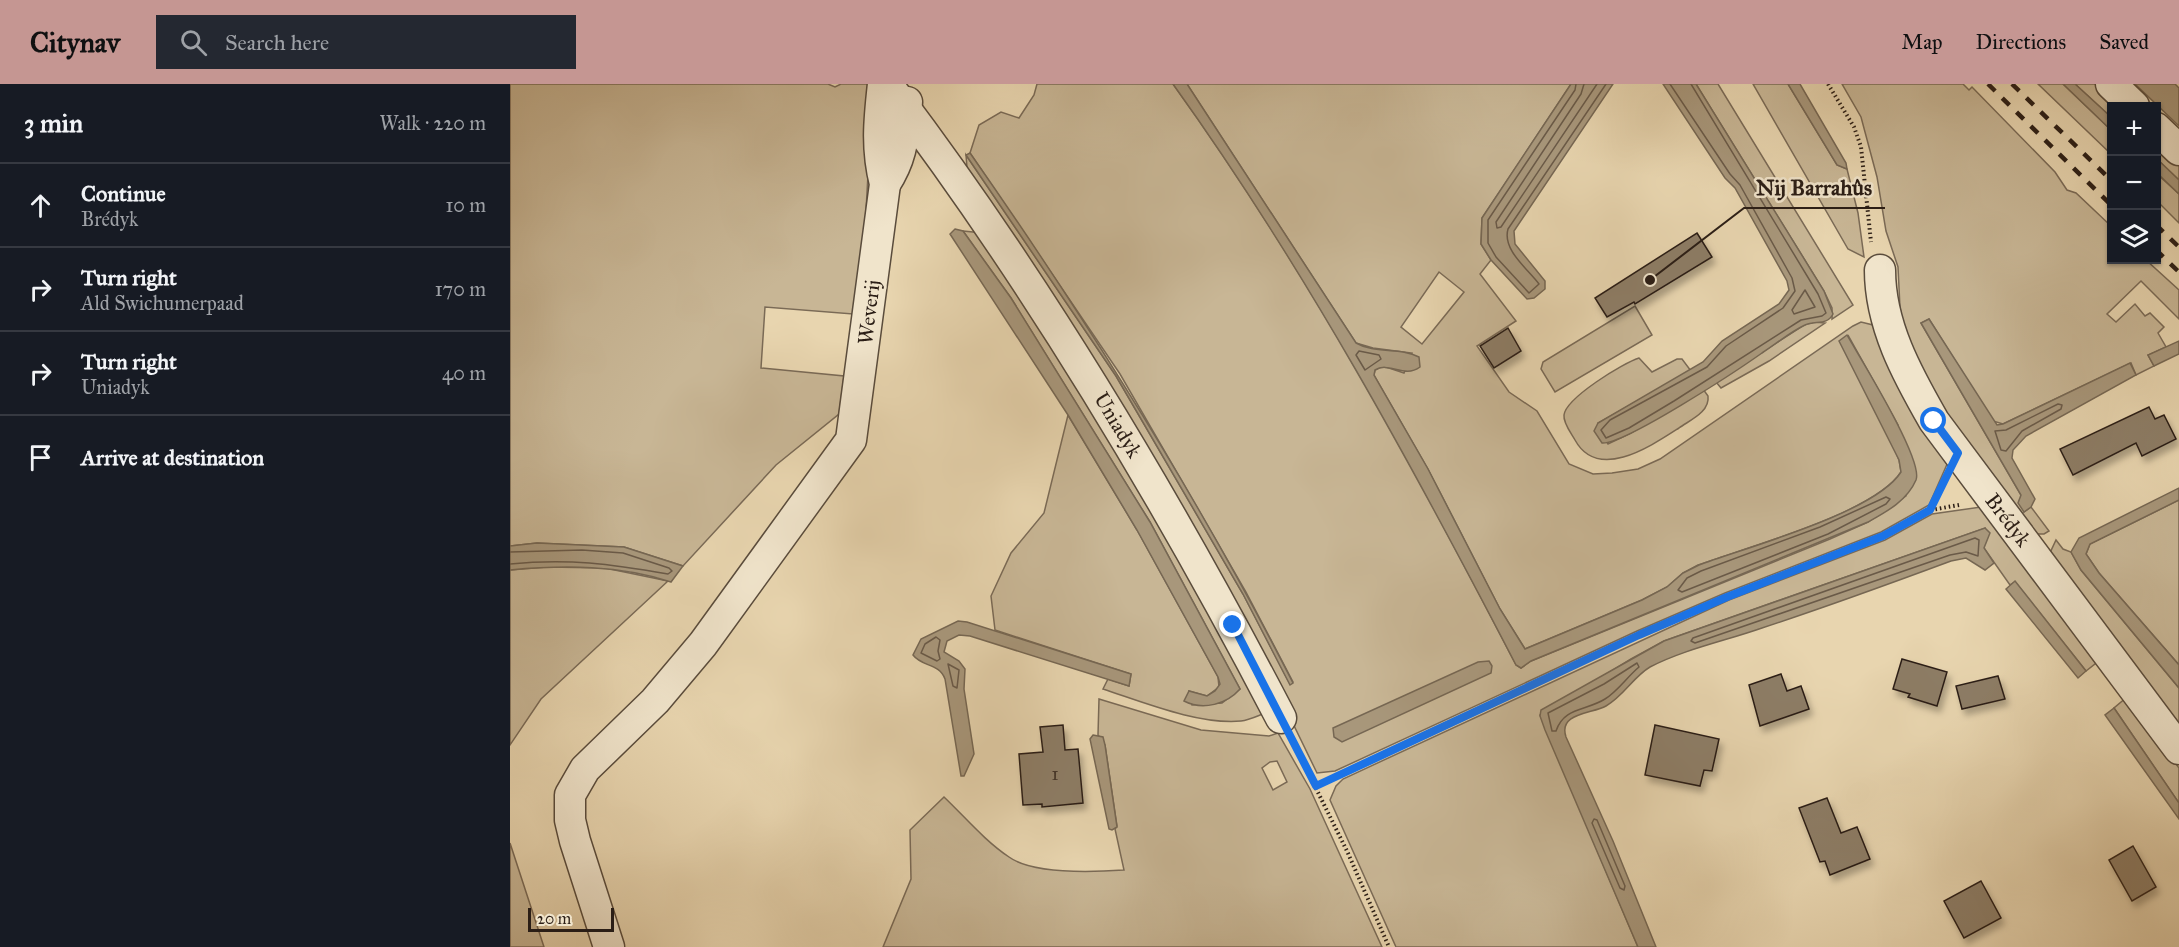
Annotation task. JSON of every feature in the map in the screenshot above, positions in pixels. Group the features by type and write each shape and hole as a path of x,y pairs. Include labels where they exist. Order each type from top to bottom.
{"street":[{"name":"Uniadyk","path":"885,84 908,97 1116,421 1202,568 1281,718"},
{"name":"Weverij","path":"609,947 570,820 570,795 585,769 655,701 704,644 851,440 885,184 878,158 877,133 885,84"},
{"path":"2110,84 2130,102"},
{"name":"Weverij","path":"885,184 897,166 903,142 908,97"},
{"path":"2161,132 2179,150"},
{"name":"Brédyk","path":"1880,270 1882,304 1892,338 1911,381 1934,421 2179,749"}],"path":[{"path":"1828,84 1854,127 1861,147 1872,245 1880,270"},
{"path":"1316,786 1639,635 1727,597 1883,536 1930,510 1958,453"},
{"path":"1281,718 1316,786 1389,947"}],"shaded area":[{"path":"510,84 828,84 835,87 841,84 873,84 865,229 853,314 765,307 761,368 844,376 839,414 776,465 683,566 624,547 537,543 510,546"},
{"path":"1037,84 1173,84 1268,224 1355,368 1438,516 1516,665 1521,668 1531,661 1830,539 1868,522 1906,496 1898,425 1848,335 1899,460 1901,472 1887,487 1839,515 1698,565 1683,573 1667,587 1642,600 1525,649 1500,609 1428,469 1374,375 1375,370 1383,366 1404,373 1412,353 1373,348 1356,343 1187,84 1571,84 1482,218 1481,244 1491,260 1480,274 1516,321 1477,346 1509,392 1537,411 1569,464 1593,474 1612,473 1638,469 1660,459 1861,322 1873,325 1948,462 1929,505 1881,532 1725,593 1637,631 1335,771 1317,773 1264,664 968,180 966,155 1116,376 1243,594 1290,684 1293,682 1246,592 1120,374 970,153 979,125 1001,112 1019,118 1034,95","holes":["1439,272 1464,292 1422,344 1401,327"]},
{"path":"1696,84 1718,84 1853,305 1832,319 1832,308 1824,291"},
{"path":"1753,84 1788,84 1837,165 1847,169 1858,213 1864,257 1848,249"},
{"path":"1842,84 1963,84 1969,90 1972,87 2055,172 2067,190 2076,193 2107,222 2107,264 2150,264 2179,290 2179,319 2141,281 2107,314 2116,322 2135,304 2145,316 2150,313 2164,327 2158,333 2166,347 2148,355 2154,366 2136,375 2131,363 2003,424 1993,421 1929,319 1921,323 2021,495 2024,512 2031,507 2049,531 2044,534 2034,534 1942,408 1923,374 1905,332 1900,308 1898,267 1886,231 1877,177 1861,117"},
{"path":"2038,84 2063,84 2107,126 2107,150"},
{"path":"2075,84 2101,84 2120,102 2107,102 2107,113"},
{"path":"2161,143 2179,160 2179,180 2161,163"},
{"path":"2161,178 2179,194 2179,223 2161,205"},
{"path":"963,231 983,233 1050,331 1268,712 1244,720 1225,721 1207,720 1171,711 1103,689 1108,679 1129,686 1131,674 995,630 991,596 1011,553 1044,513 1068,415 1137,530 1218,677 1219,687 1207,696 1189,691 1192,705 1222,703 1240,689 1150,522 1011,298"},
{"path":"1635,306 1652,335 1555,392 1541,369 1543,362"},
{"path":"1814,322 1825,323 1769,361 1721,388 1716,382 1804,325"},
{"path":"1639,358 1652,372 1677,359 1682,359 1691,371 1598,423 1608,444 1631,433 1703,389 1708,396 1706,407 1694,419 1640,451 1611,459 1597,458 1585,452 1575,440 1566,425 1564,415 1567,408 1584,391"},
{"path":"2179,500 2179,665 2099,573 2086,554 2090,544"},
{"path":"1981,507 2100,660 2086,671 2015,582 2010,585 1984,548 1985,528 1664,641 1540,715 1638,947 1396,947 1330,800 1336,786 1343,779 1729,600 1885,540 1932,514"},
{"path":"2056,540 2063,549 2071,552 2081,570 2179,688 2179,727 2049,555"},
{"path":"547,567 605,568 668,581 541,699 510,745 510,570"},
{"path":"2127,697 2179,768 2179,803 2114,708"},
{"path":"1099,699 1201,730 1269,736 1278,733 1310,789 1382,947 883,947 911,879 910,830 944,797 992,844 1020,863 1048,870 1124,870 1115,829 1117,826 1105,745 1098,735","holes":["1277,761 1287,782 1273,790 1262,768 1270,762"]},
{"path":"510,843 544,947 510,947"}],"water":[{"path":"1173,84 1187,84 1356,343 1419,357 1420,367 1414,370 1402,371 1386,367 1375,370 1374,375 1428,469 1500,609 1525,649 1642,600 1667,587 1683,573 1699,565 1838,515 1887,487 1901,472 1899,460 1839,341 1847,335 1901,431 1916,469 1916,480 1907,494 1895,505 1868,522 1531,661 1521,668 1516,665 1355,368 1268,224"},
{"path":"1571,84 1613,84 1514,231 1515,244 1545,281 1545,289 1534,298 1527,299 1491,260 1481,244 1482,218"},
{"path":"1663,84 1696,84 1824,291 1833,314 1828,320 1805,325 1794,331 1730,375 1656,420 1633,432 1602,443 1594,431 1598,423 1703,362 1722,341 1779,304 1789,290 1787,281 1735,188 1725,178"},
{"path":"1788,84 1800,84 1846,163 1847,169 1837,165"},
{"path":"2063,84 2075,84 2107,113 2107,126"},
{"path":"2135,84 2175,84 2179,88 2179,126 2161,109 2161,102 2154,102"},
{"path":"970,153 1141,412 1220,546 1293,683 1290,685 1243,594 1116,376 966,155"},
{"path":"2161,163 2179,180 2179,194 2161,177"},
{"path":"955,229 963,231 1011,298 1150,522 1240,689 1228,699 1207,706 1184,701 1189,691 1207,696 1215,691 1220,684 1218,677 1137,530 1068,415 950,234"},
{"path":"1929,319 1997,425 2130,363 2136,375 2026,436 2013,450 2012,458 2035,499 2031,507 2024,512 2018,503 2021,495 1921,323"},
{"path":"2179,341 2179,354 2154,366 2148,355"},
{"path":"2179,488 2179,500 2090,544 2086,554 2099,573 2179,665 2179,688 2081,570 2071,552 2079,538"},
{"path":"1985,528 1990,533 1984,548 1994,563 1985,570 1966,558 1951,561 1810,612 1677,655 1644,671 1606,706 1577,716 1567,723 1566,737 1613,841 1656,947 1638,947 1545,730 1540,716 1541,710 1664,641"},
{"path":"537,543 624,547 683,566 671,582 612,569 551,567 510,570 510,546"},
{"path":"2015,581 2086,671 2078,678 2006,589"},
{"path":"958,621 1131,674 1129,686 970,636 959,635 947,641 944,652 959,661 965,669 964,689 974,754 964,776 961,776 945,679 939,670 921,662 913,655 921,639"},
{"path":"1489,661 1492,666 1491,673 1342,742 1334,737 1333,728 1478,662"},
{"path":"2114,708 2179,803 2179,819 2105,715"},
{"path":"1093,735 1103,737 1105,745 1117,827 1112,830 1109,829 1090,739"}],"building":[{"path":"1697,233 1712,257 1635,304 1634,302 1607,317 1595,298"},
{"path":"1508,328 1521,351 1494,368 1480,346"},
{"path":"2149,407 2155,419 2164,415 2176,439 2142,456 2136,443 2073,475 2060,449"},
{"path":"1902,659 1947,672 1937,706 1908,697 1910,694 1893,689"},
{"path":"1781,674 1787,691 1801,686 1809,709 1760,726 1749,685"},
{"path":"1998,676 2005,699 1962,709 1956,686"},
{"path":"1063,725 1065,750 1078,749 1083,803 1042,807 1042,804 1023,805 1019,754 1043,752 1040,727"},
{"path":"1655,725 1719,739 1712,771 1704,770 1700,786 1645,775"},
{"path":"1827,798 1841,833 1857,827 1870,859 1830,875 1825,861 1820,862 1799,808"},
{"path":"2133,846 2156,887 2132,901 2109,860"},
{"path":"1981,881 2001,918 1964,938 1944,901"}],"railway":[{"path":"1988,84 2107,201"},
{"path":"2012,84 2107,176"},
{"path":"2161,230 2179,247"},
{"path":"2161,255 2179,272"}],"place":[{"name":"Nij Barrahûs","path":"1650,280"}],"route":[{"path":"1233,625 1316,786 1639,635 1727,597 1883,536 1930,510 1958,453 1934,421"}]}
